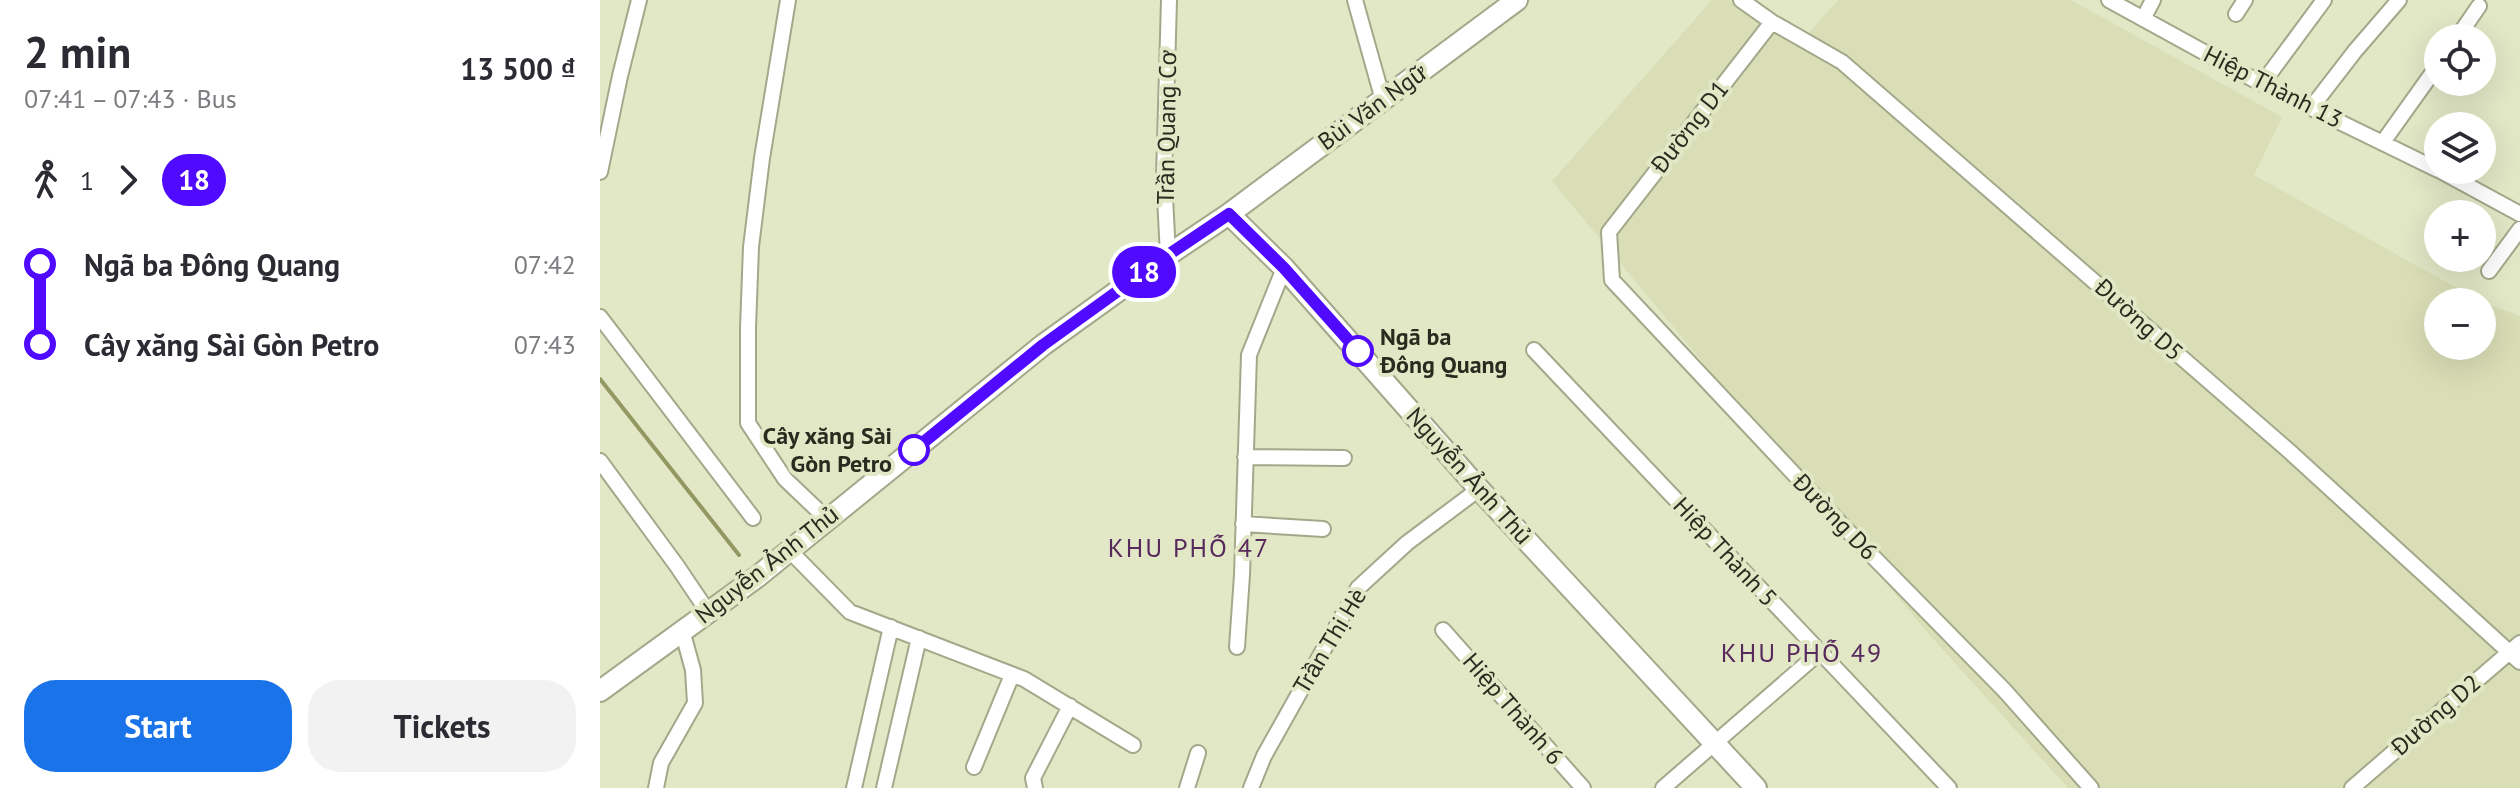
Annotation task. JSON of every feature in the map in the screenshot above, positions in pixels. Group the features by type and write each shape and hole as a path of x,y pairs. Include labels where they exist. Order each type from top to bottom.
{"main road":[{"name":"Bùi Văn Ngữ","path":"1229,214 1517,0"},
{"name":"Nguyễn Ảnh Thủ","path":"600,691 789,550 1043,345 1229,214 1284,268 1479,489 1756,788"}],"street":[{"path":"600,172 639,0"},
{"path":"788,0 751,247 748,423 785,479 827,519"},
{"name":"Trần Quang Cơ","path":"1168,255 1164,178 1169,0"},
{"path":"1355,0 1383,100"},
{"name":"Đường D5","path":"1741,0 1854,72 2517,652"},
{"name":"Hiệp Thành 13","path":"2109,0 2262,84 2424,163"},
{"path":"2143,19 2153,0"},
{"path":"2236,14 2245,0"},
{"path":"2262,84 2324,0"},
{"path":"2311,108 2399,0"},
{"path":"2467,24 2479,6"},
{"name":"Đường D1","path":"1609,232 1772,22"},
{"path":"2383,142 2424,85"},
{"name":"Hiệp Thành 13","path":"2464,184 2520,214"},
{"path":"2496,262 2520,229"},
{"name":"Đường D6","path":"1609,232 1612,280 1840,523 2005,691 2091,788"},
{"path":"1237,647 1249,355 1284,268"},
{"path":"600,317 753,518"},
{"name":"Hiệp Thành 5","path":"1534,350 1949,788"},
{"path":"1245,457 1344,458"},
{"path":"600,461 708,612"},
{"name":"Trần Thị Hè","path":"1251,788 1264,756 1358,588 1407,543 1479,489"},
{"path":"1243,524 1323,529"},
{"path":"789,550 850,612 1040,687 1133,745"},
{"path":"854,788 891,627"},
{"path":"656,788 661,763 695,703 693,670 682,630"},
{"name":"Hiệp Thành 6","path":"1443,630 1583,788"},
{"path":"884,788 919,638"},
{"path":"1663,788 1820,652"},
{"name":"Đường D2","path":"2352,788 2517,652"},
{"path":"974,767 1012,675"},
{"path":"1032,785 1070,706"},
{"path":"1187,788 1198,753"}],"shaded area":[{"path":"1712,0 1734,0 1799,44 1838,0 2071,0 2282,117 2254,175 2457,288 2424,288 2424,360 2496,360 2496,307 2520,316 2520,788 2068,788 1926,631 1552,181"}],"waterway":[{"path":"600,379 739,555"}],"bus line":[{"name":"18","path":"914,450 1043,345 1229,214 1284,268 1358,351"}],"place":[{"name":"Ngã ba Đông Quang","path":"1358,351"},
{"name":"Cây xăng Sài Gòn Petro","path":"914,450"}],"district":[{"name":"KHU PHỐ 47","path":"1189,548"},
{"name":"KHU PHỐ 49","path":"1802,653"}]}
